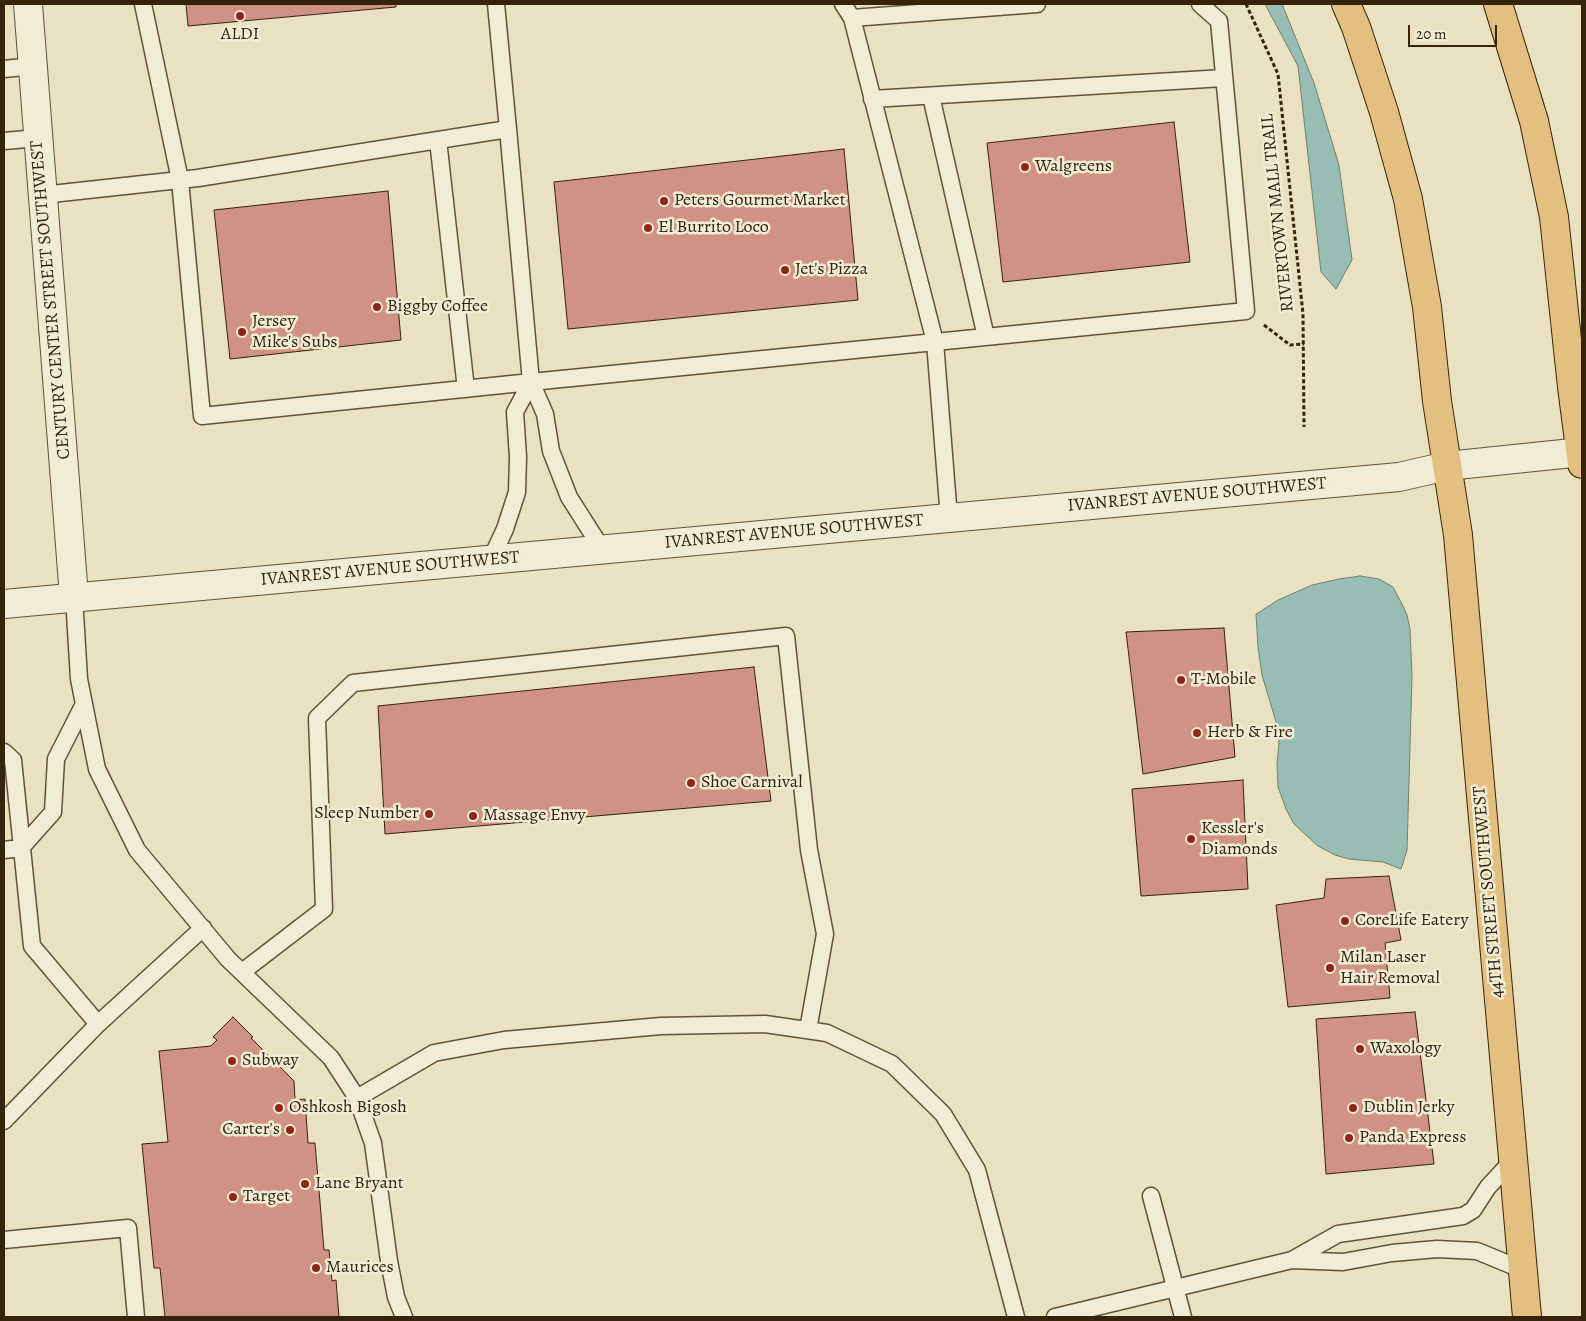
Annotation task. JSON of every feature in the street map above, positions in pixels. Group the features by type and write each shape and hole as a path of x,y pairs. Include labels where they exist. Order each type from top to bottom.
{"main road":[{"name":"44TH STREET SOUTHWEST","path":"1346,4 1356,27 1384,112 1408,199 1427,307 1437,401 1458,535 1528,1317"},
{"path":"1498,4 1534,120 1554,217 1572,388 1582,456"}],"street":[{"name":"CENTURY CENTER STREET SOUTHWEST","path":"28,4 74,597"},
{"name":"IVANREST AVENUE SOUTHWEST","path":"4,604 1399,477 1447,466 1582,456"}],"lane":[{"path":"143,4 180,180 202,416 1246,311 1219,21 1200,4"},
{"path":"496,4 531,382 545,414 551,451 570,497 602,549"},
{"path":"843,4 852,18 935,342 949,518"},
{"path":"852,18 1037,4"},
{"path":"4,69 33,66"},
{"path":"872,99 1224,78"},
{"path":"931,96 986,337"},
{"path":"42,195 180,180 508,129"},
{"path":"4,141 38,138"},
{"path":"438,140 466,389"},
{"path":"490,559 505,529 517,492 518,457 515,412 531,382"},
{"path":"74,597 79,679 97,769 137,850 228,959 332,1058 357,1098 373,1143 389,1261 396,1297 404,1317"},
{"path":"242,972 324,909 317,718 353,683 786,636 809,850 825,934 808,1030"},
{"path":"4,850 21,848 53,812 56,759 84,704"},
{"path":"4,752 13,760 32,946 98,1024"},
{"path":"4,1121 98,1024 203,928"},
{"path":"357,1098 434,1053 504,1040 661,1026 765,1024 827,1033 892,1064 944,1114 977,1170 1016,1317"},
{"path":"1292,1260 1338,1234 1463,1216 1473,1210 1488,1187 1513,1160"},
{"path":"1151,1196 1184,1317"},
{"path":"4,1240 128,1228 136,1317"},
{"path":"1055,1317 1292,1260 1343,1262 1392,1253 1437,1249 1477,1251 1523,1270"}],"path":[{"name":"RIVERTOWN MALL TRAIL","path":"1246,4 1278,74 1303,314 1304,426"},
{"path":"1246,311 1290,345 1304,344"}],"water":[{"path":"1265,4 1282,4 1314,83 1339,165 1352,260 1336,289 1321,272 1298,66"},
{"path":"1360,576 1379,579 1393,587 1407,615 1410,629 1412,677 1407,850 1401,869 1383,862 1349,859 1335,855 1318,846 1294,824 1278,787 1277,764 1279,743 1277,725 1262,675 1258,647 1256,614 1278,600 1312,585"}],"building":[{"name":"ALDI","path":"186,4 396,4 396,7 188,26"},
{"name":"Walgreens","path":"1174,122 1190,262 1003,282 987,143"},
{"path":"844,149 858,300 568,329 554,182"},
{"path":"388,191 401,340 230,359 214,210"},
{"path":"1224,628 1235,757 1143,774 1126,632"},
{"path":"754,667 771,801 385,834 378,706"},
{"name":"Kessler's Diamonds","path":"1243,780 1248,889 1141,896 1132,789"},
{"path":"1389,876 1401,940 1385,943 1390,998 1288,1007 1276,905 1324,898 1326,879"},
{"path":"1415,1012 1434,1164 1326,1174 1316,1019"},
{"name":"Target","path":"233,1017 294,1081 295,1100 305,1099 308,1143 315,1143 324,1250 329,1250 332,1281 336,1280 339,1317 165,1317 160,1268 154,1268 142,1144 168,1142 159,1051 211,1046 217,1040 213,1037"}],"place":[{"name":"ALDI","path":"240,16"},
{"name":"Walgreens","path":"1025,167"},
{"name":"Peters Gourmet Market","path":"664,201"},
{"name":"El Burrito Loco","path":"648,228"},
{"name":"Jet's Pizza","path":"785,270"},
{"name":"Biggby Coffee","path":"377,307"},
{"name":"Jersey Mike's Subs","path":"242,332"},
{"name":"T-Mobile","path":"1181,680"},
{"name":"Herb & Fire","path":"1197,733"},
{"name":"Shoe Carnival","path":"691,783"},
{"name":"Sleep Number","path":"429,814"},
{"name":"Massage Envy","path":"473,816"},
{"name":"Kessler's Diamonds","path":"1191,839"},
{"name":"CoreLife Eatery","path":"1345,921"},
{"name":"Milan Laser Hair Removal","path":"1330,968"},
{"name":"Waxology","path":"1360,1049"},
{"name":"Subway","path":"232,1061"},
{"name":"Oshkosh Bigosh","path":"279,1108"},
{"name":"Dublin Jerky","path":"1353,1108"},
{"name":"Carter's","path":"290,1130"},
{"name":"Panda Express","path":"1349,1138"},
{"name":"Lane Bryant","path":"305,1184"},
{"name":"Target","path":"233,1197"},
{"name":"Maurices","path":"316,1268"}]}
